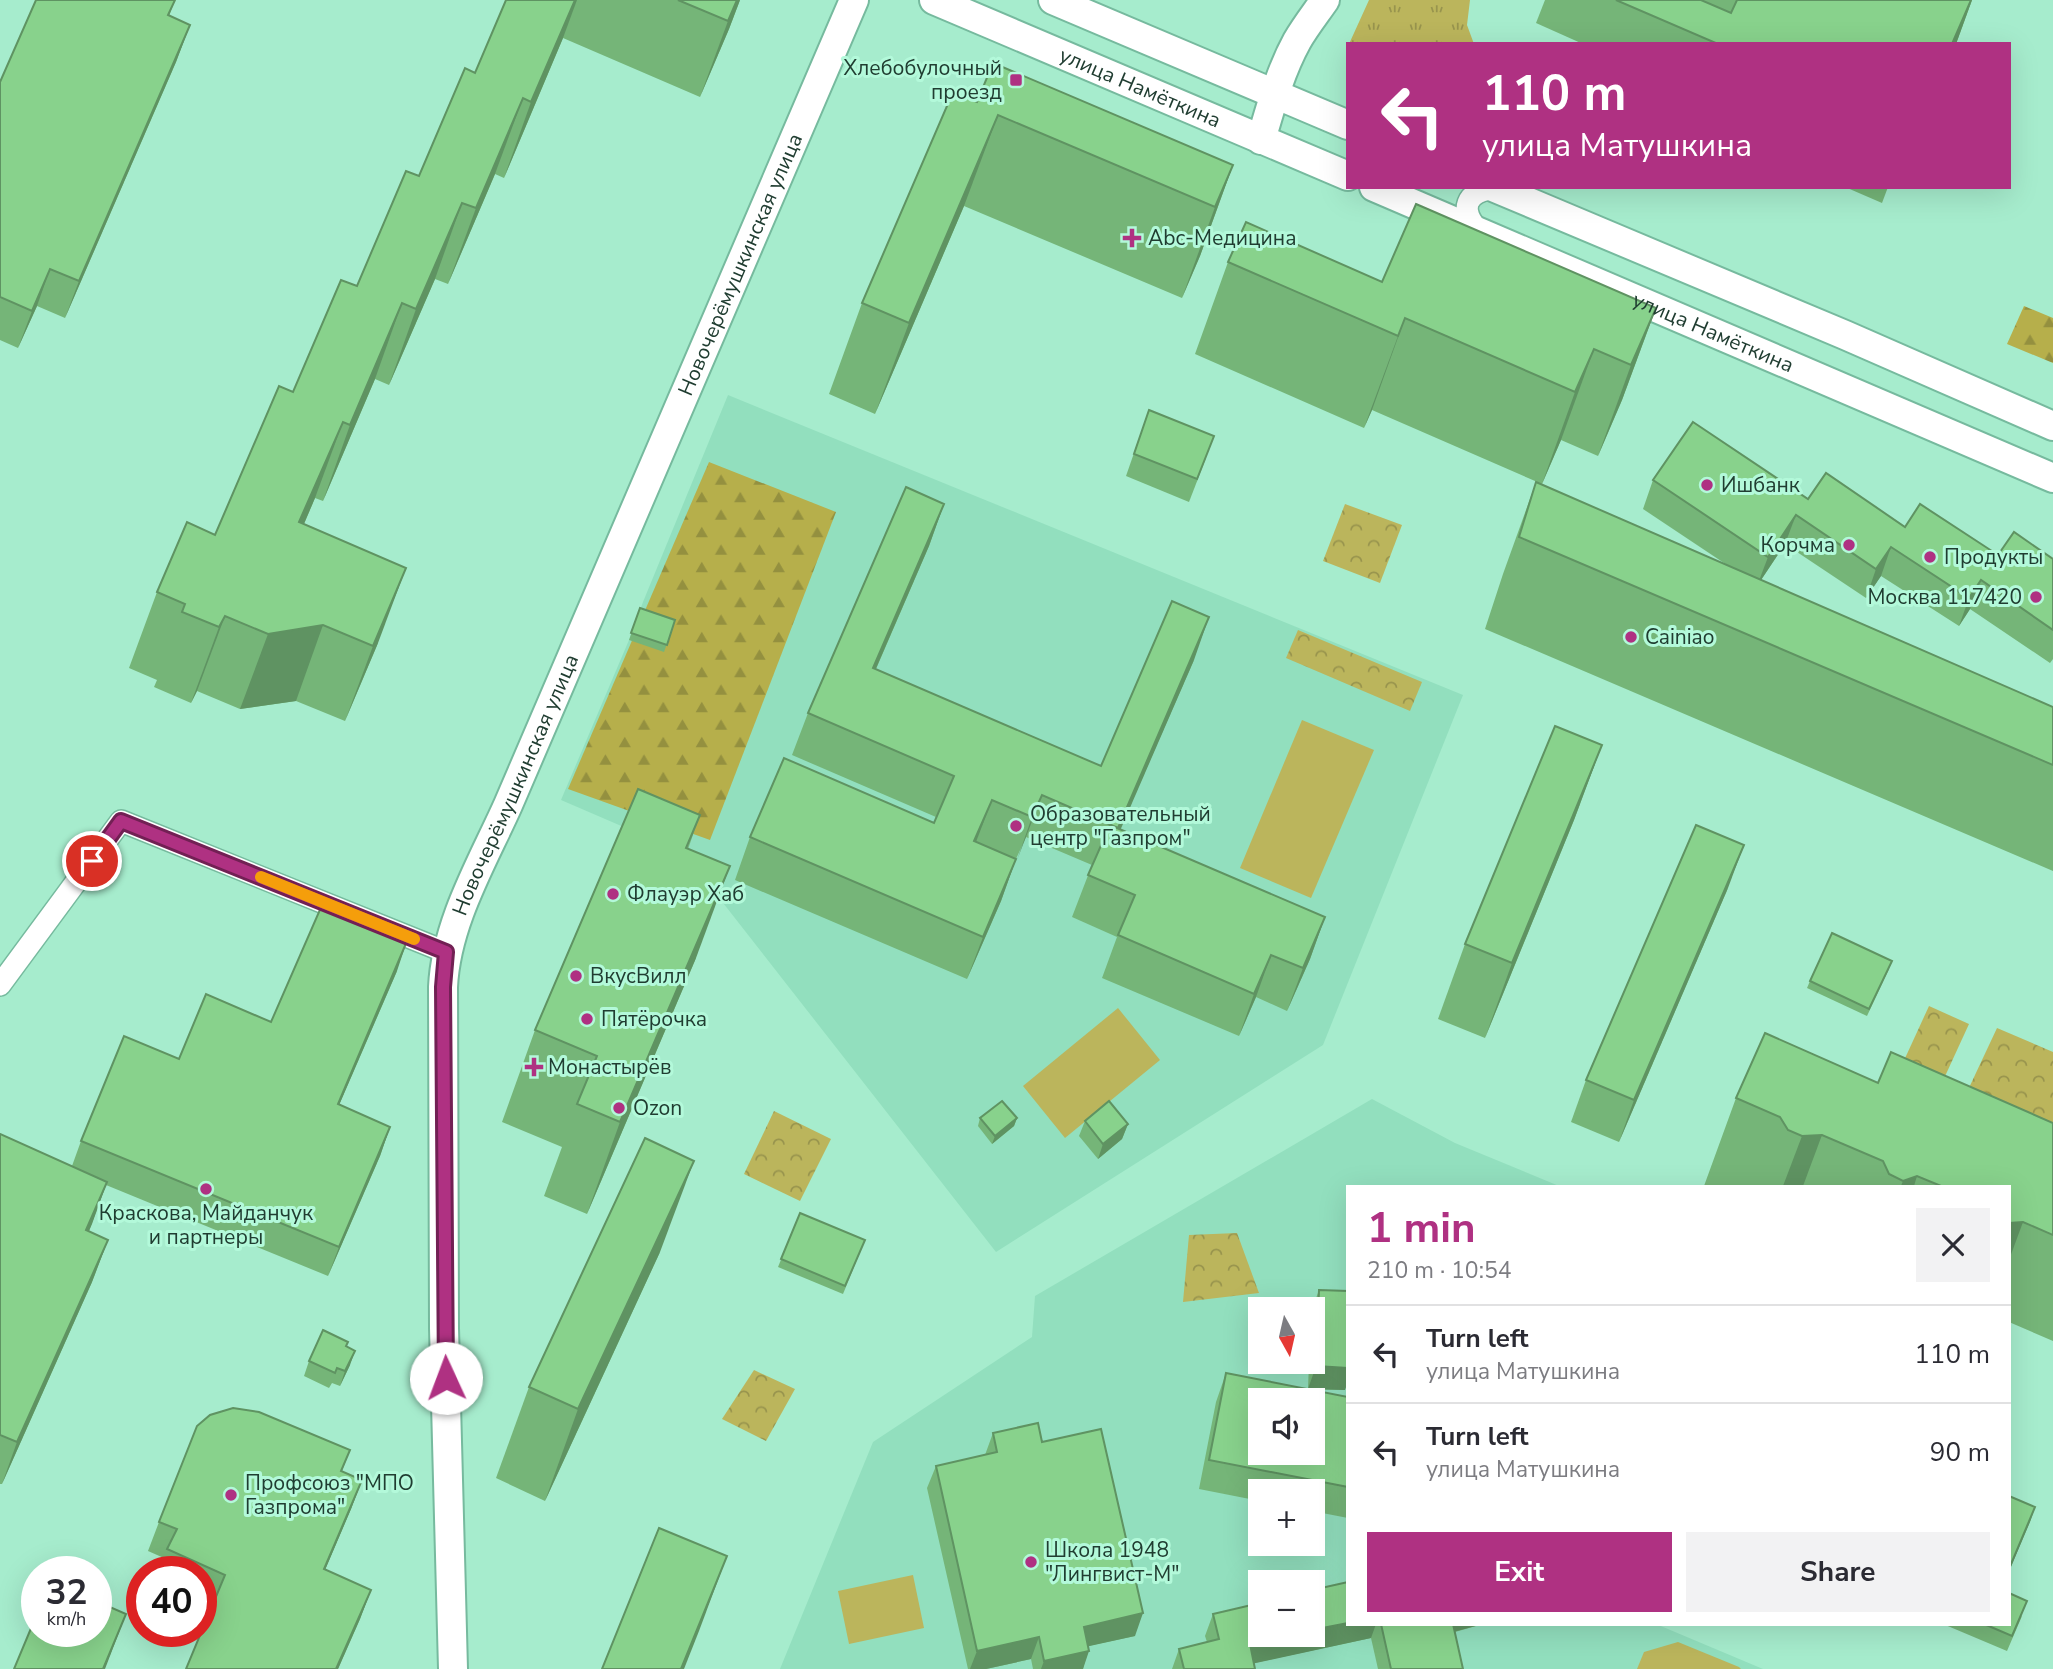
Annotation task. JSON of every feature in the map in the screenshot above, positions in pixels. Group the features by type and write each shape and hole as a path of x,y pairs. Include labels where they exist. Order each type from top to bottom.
{"main road":[{"name":"Новочерёмушкинская улица","path":"453,1669 444,1315 443,987 446,952 462,907 854,0"},
{"name":"улица Намёткина","path":"934,0 1346,175"},
{"path":"1053,0 1346,124"},
{"path":"1261,140 1274,94 1298,39 1325,0"},
{"name":"улица Намёткина","path":"1379,189 2053,478"},
{"path":"1497,189 2053,426"}],"street":[{"path":"1480,232 1468,217 1468,201 1475,193 1491,189"},
{"path":"0,985 121,821 446,952"}],"shaded area":[{"name":"Образовательный центр \"Газпром\"","path":"728,395 1463,695 1323,1045 996,1252 684,853 561,800"},
{"path":"1372,1099 1455,1143 1557,1185 1346,1185 1346,1626 1661,1626 1763,1669 780,1669 873,1442 1032,1337 1035,1296"}],"green space":[{"path":"1369,0 1470,0 1467,25 1473,42 1350,42"},
{"path":"2024,306 2053,318 2053,363 2007,344"},
{"path":"709,462 836,512 710,840 568,789"},
{"path":"1345,504 1402,525 1380,583 1323,561"},
{"path":"1298,630 1422,682 1410,711 1286,658"},
{"path":"1302,720 1374,750 1311,898 1240,868"},
{"path":"1929,1006 1969,1024 1941,1085 1901,1067"},
{"path":"1118,1008 1160,1060 1065,1138 1023,1086"},
{"path":"1997,1028 2053,1052 2053,1165 1953,1122"},
{"path":"774,1111 831,1139 800,1201 744,1174"},
{"path":"1237,1233 1259,1293 1183,1302 1189,1235"},
{"path":"754,1370 795,1389 766,1441 722,1419"},
{"path":"913,1575 924,1628 849,1644 838,1591"},
{"path":"1678,1642 1741,1669 1637,1669 1644,1652"}],"building":[{"path":"36,0 175,0 168,15 190,25 79,281 50,269 32,311 0,297 0,82"},
{"path":"506,0 575,0 531,102 523,98 476,208 462,203 416,309 402,303 350,425 343,422 299,522 406,568 373,646 323,625 268,634 225,616 219,627 182,612 185,604 157,592 187,522 215,535 279,386 293,392 341,280 357,286 406,171 419,176 465,68 475,73"},
{"path":"678,0 737,0 728,21"},
{"path":"1616,0 1701,0 1731,13 1737,0 1971,0 1953,42 1713,42"},
{"path":"993,63 1233,165 1215,207 998,115 909,323 862,303 953,92 977,102"},
{"path":"1416,204 1656,308 1631,365 1594,349 1575,392 1405,318 1398,336 1228,262 1246,222 1382,282"},
{"path":"1149,410 1214,436 1197,479 1134,454"},
{"path":"1693,422 1808,499 1826,473 1905,527 1920,504 1998,555 2014,532 2053,559 2053,630 1981,580 1969,598 1891,547 1876,569 1796,515 1768,557 1653,480"},
{"path":"1536,482 2053,707 2053,765 1519,537"},
{"path":"906,487 944,504 873,668 1101,766 1172,601 1209,617 1118,828 1042,795 1032,817 992,800 974,841 1016,859 983,937 750,837 784,758 934,823 954,776 808,713"},
{"path":"640,608 675,620 667,645 631,633"},
{"path":"1555,726 1602,745 1512,963 1465,944"},
{"path":"638,789 700,815 686,848 730,866 620,1122 577,1104 597,1056 535,1030"},
{"path":"1110,825 1325,917 1303,968 1271,955 1254,994 1118,935 1135,895 1088,875"},
{"path":"1696,825 1744,845 1634,1100 1586,1080"},
{"path":"322,905 407,941 338,1104 390,1127 339,1247 81,1141 124,1036 179,1059 206,994 271,1022"},
{"path":"1832,933 1892,961 1869,1009 1810,981"},
{"path":"1765,1033 1878,1083 1891,1052 2053,1123 2053,1235 2023,1222 2011,1223 2011,1185 1939,1185 1917,1176 1903,1181 1889,1174 1883,1161 1822,1135 1802,1136 1788,1130 1780,1117 1736,1098"},
{"path":"1002,1101 1017,1118 995,1136 980,1118"},
{"path":"1109,1101 1128,1124 1103,1144 1085,1121"},
{"path":"0,1134 107,1182 86,1230 108,1240 17,1442 0,1435"},
{"path":"645,1138 694,1161 578,1409 529,1387"},
{"path":"800,1213 865,1240 845,1286 781,1259"},
{"path":"1319,1290 1346,1291 1346,1368 1325,1367 1325,1297 1319,1297"},
{"path":"323,1330 348,1342 346,1346 355,1351 345,1371 337,1368 335,1373 309,1361"},
{"path":"1226,1373 1302,1388 1248,1388 1248,1465 1325,1465 1325,1392 1346,1397 1346,1487 1325,1483 1325,1479 1307,1479 1209,1460"},
{"path":"233,1408 259,1412 350,1450 341,1471 362,1480 324,1569 371,1590 336,1669 186,1669 195,1647 217,1647 217,1594 225,1575 217,1571 217,1556 183,1556 167,1549 177,1529 159,1522 197,1426 210,1415"},
{"name":"Школа 1948 \"Лингвист-М\"","path":"1038,1423 1042,1442 1101,1429 1143,1613 1084,1627 1089,1651 1044,1661 1039,1637 977,1651 936,1466 997,1452 993,1433"},
{"path":"2011,1497 2035,1507 2011,1564"},
{"path":"659,1528 727,1556 681,1669 602,1669"},
{"path":"1346,1582 1346,1623 1325,1627 1325,1587"},
{"path":"2011,1594 2027,1601 2012,1636 1989,1626 2011,1626"},
{"path":"1248,1606 1248,1647 1251,1647 1255,1669 1184,1669 1179,1649 1219,1639 1213,1614"},
{"path":"112,1608 126,1614 103,1669 14,1669 23,1647 112,1647"},
{"path":"1381,1626 1453,1626 1463,1669 1391,1669"}],"slow traffic":[{"path":"261,877 414,939"}],"place":[{"name":"Хлебобулочный проезд","path":"1016,80"},
{"name":"Abc-Медицина","path":"1132,238"},
{"name":"Ишбанк","path":"1707,485"},
{"name":"Корчма","path":"1849,545"},
{"name":"Продукты","path":"1930,557"},
{"name":"Москва 117420","path":"2036,597"},
{"name":"Cainiao","path":"1631,637"},
{"name":"Образовательный центр \"Газпром\"","path":"1016,826"},
{"name":"Флауэр Хаб","path":"613,894"},
{"name":"ВкусВилл","path":"576,976"},
{"name":"Пятёрочка","path":"587,1019"},
{"name":"Монастырёв","path":"534,1067"},
{"name":"Ozon","path":"619,1108"},
{"name":"Краскова, Майданчук и партнеры","path":"206,1189"},
{"name":"Профсоюз \"МПО Газпрома\"","path":"231,1495"},
{"name":"Школа 1948 \"Лингвист-М\"","path":"1031,1562"}],"route":[{"path":"92,861 121,821 446,952 443,987 446,1378"}]}
